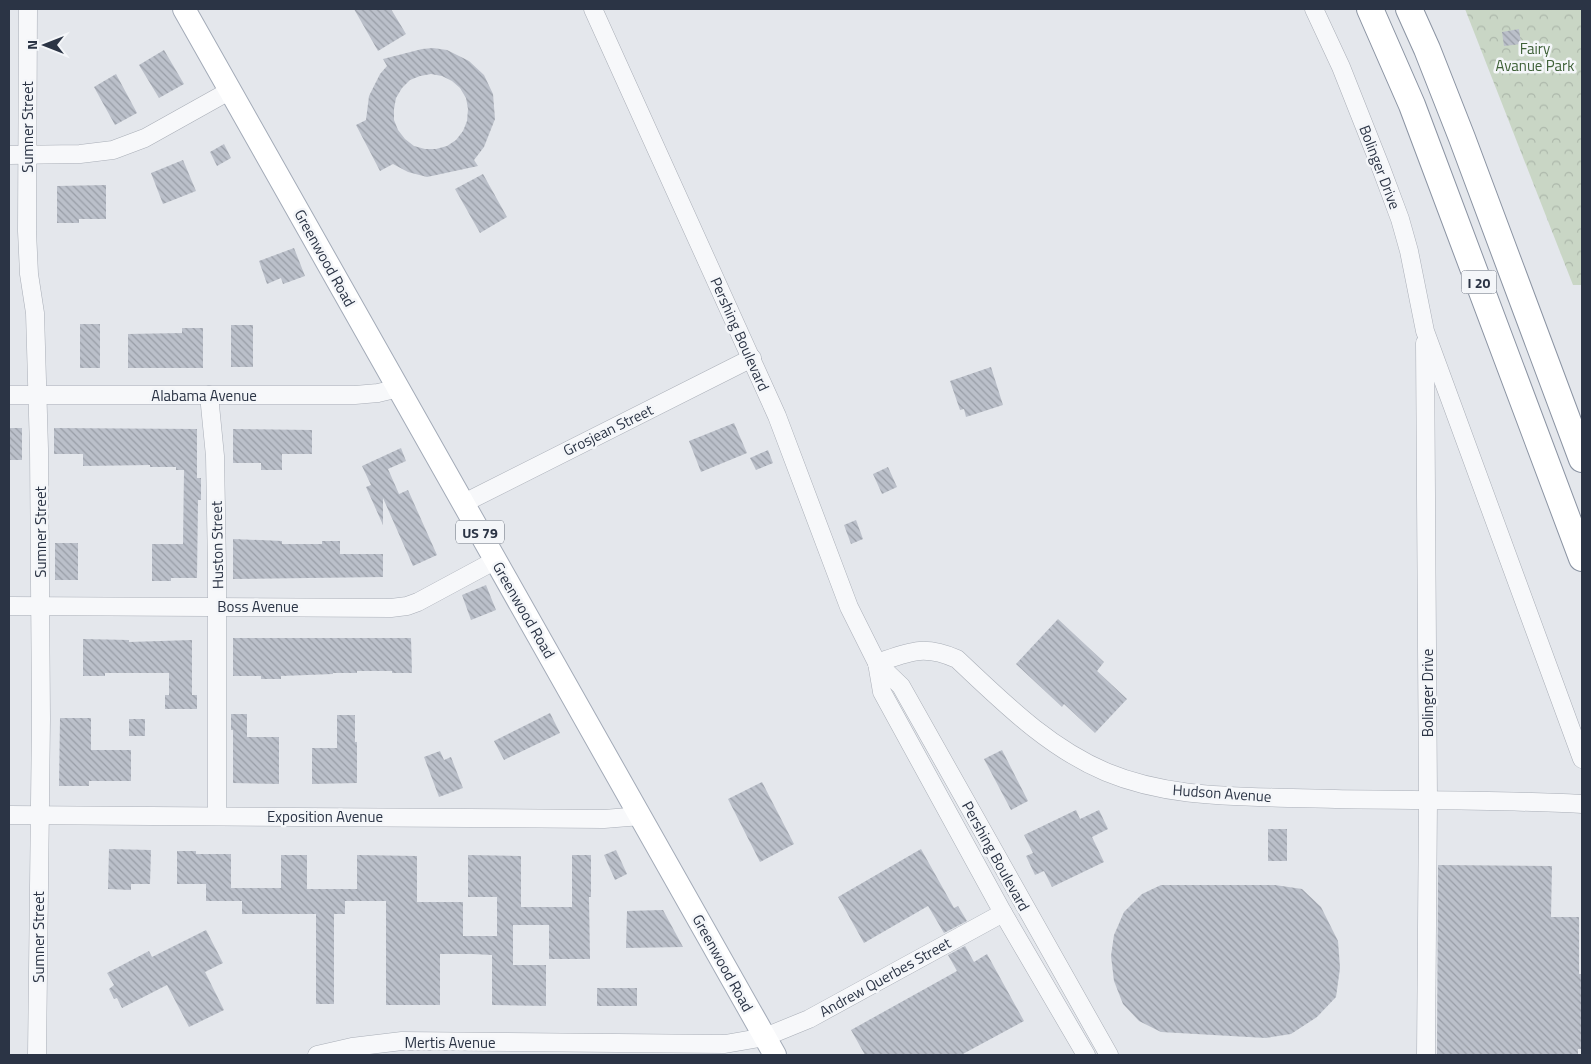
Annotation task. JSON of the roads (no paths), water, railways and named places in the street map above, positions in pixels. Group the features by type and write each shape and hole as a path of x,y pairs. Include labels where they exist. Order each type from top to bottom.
{"highway":[{"name":"I 20","path":"1370,9 1412,106 1582,558"},
{"name":"I 20","path":"1409,9 1462,138 1582,459"}],"main road":[{"name":"Greenwood Road","path":"184,9 770,1046"}],"street":[{"name":"Sumner Street","path":"28,9 26,231 29,274 35,313 38,394 41,719 37,1055"},
{"name":"Pershing Boulevard","path":"593,9 777,416 849,607 877,663 882,692 1003,913 1086,1055"},
{"name":"Bolinger Drive","path":"1314,9 1344,76 1400,219 1409,251 1425,331 1582,759"},
{"path":"9,155 97,153 129,145 230,90"},
{"name":"Bolinger Drive","path":"1425,331 1428,800 1426,1055"},
{"name":"Grosjean Street","path":"464,503 752,358"},
{"name":"Alabama Avenue","path":"9,394 355,395 378,393 399,388"},
{"name":"Huston Street","path":"209,395 215,456 217,606 216,815"},
{"name":"Boss Avenue","path":"9,606 391,608 408,606 418,602 496,560"},
{"name":"Hudson Avenue","path":"877,663 914,651 928,650 957,659 1027,724 1054,744 1105,772 1146,786 1198,795 1582,804"},
{"name":"Pershing Boulevard","path":"877,663 901,686 1108,1055"},
{"name":"Exposition Avenue","path":"9,815 604,819 641,816"},
{"name":"Andrew Querbes Street","path":"770,1046 809,1019 1003,913"},
{"name":"Mertis Avenue","path":"317,1055 352,1047 402,1041 770,1046"}],"park label":[{"name":"Fairy Avanue Park","path":"1535,56"}]}
